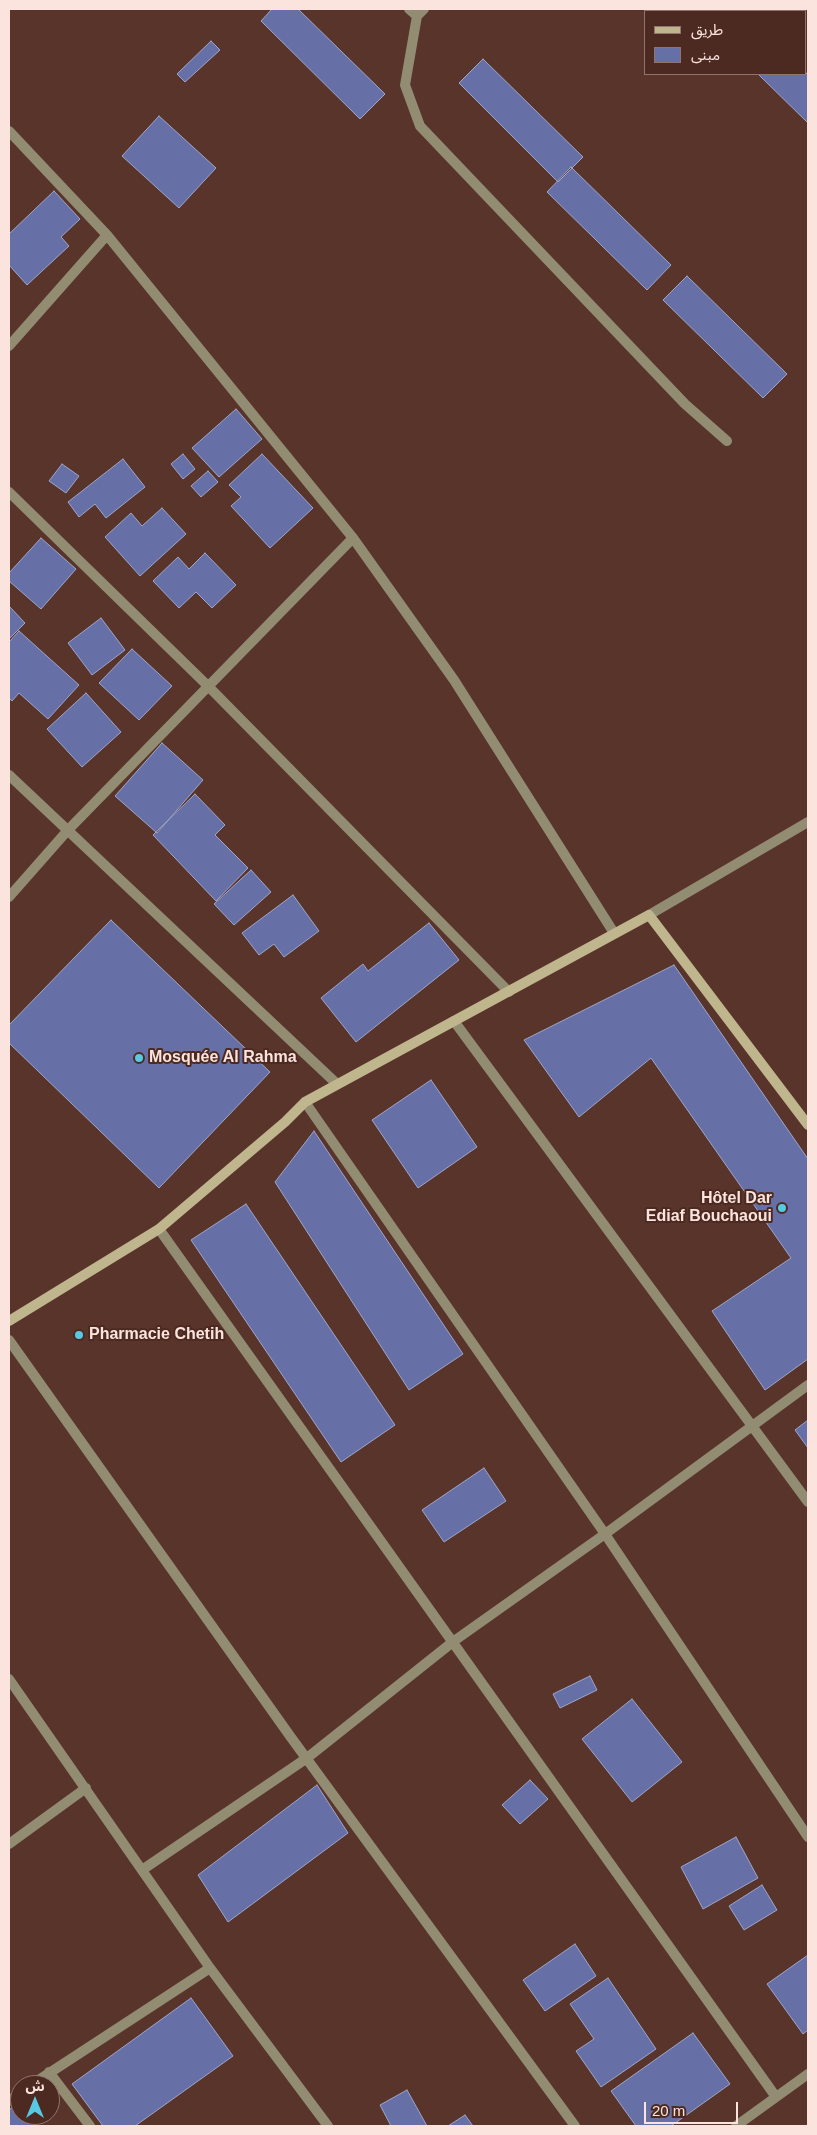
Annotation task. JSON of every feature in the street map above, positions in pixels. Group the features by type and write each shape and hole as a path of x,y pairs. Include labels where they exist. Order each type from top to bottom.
{"street":[{"path":"417,11 405,85 420,126 685,404 727,441"},
{"path":"9,131 107,235 352,538 454,680 614,933"},
{"path":"9,346 107,235"},
{"path":"9,492 209,687 509,992"},
{"path":"9,897 68,830 352,538"},
{"path":"9,775 337,1084"},
{"path":"9,1321 159,1229 285,1122 305,1102 650,915 808,822"},
{"path":"650,915 808,1125"},
{"path":"454,1022 808,1502"},
{"path":"305,1102 605,1534 808,1837"},
{"path":"159,1229 454,1641 776,2097"},
{"path":"9,1340 307,1758 575,2126"},
{"path":"142,1870 307,1758 454,1641 605,1534 808,1385"},
{"path":"9,1679 210,1968 328,2126"},
{"path":"9,1844 86,1788"},
{"path":"45,2075 210,1968"},
{"path":"49,2072 90,2126"},
{"path":"736,2126 808,2074"}],"building":[{"path":"272,9 298,9 385,94 360,119 261,21"},
{"path":"679,9 729,10 680,10"},
{"path":"211,41 220,50 185,82 177,74"},
{"path":"483,59 583,157 558,182 459,83"},
{"path":"807,74 808,123 759,75"},
{"path":"159,116 216,168 179,208 122,156"},
{"path":"571,167 671,265 647,290 547,192"},
{"path":"54,191 80,219 61,237 69,246 27,285 9,265 9,234"},
{"path":"687,276 787,374 763,398 663,300"},
{"path":"236,409 262,439 219,477 192,448"},
{"path":"183,454 195,469 183,479 171,464"},
{"path":"262,454 313,508 270,548 231,506 241,497 229,485"},
{"path":"123,459 145,487 106,518 95,504 79,517 68,502"},
{"path":"62,464 79,476 66,493 49,481"},
{"path":"208,471 218,482 201,497 191,486"},
{"path":"162,508 186,534 140,576 105,537 131,513 142,526"},
{"path":"41,538 76,569 41,609 9,581 9,573"},
{"path":"205,553 236,585 212,608 196,592 179,608 153,581 178,557 189,569"},
{"path":"9,606 25,623 9,639"},
{"path":"101,618 125,650 92,675 68,643"},
{"path":"19,631 79,685 48,719 19,693 12,701 9,698 9,642"},
{"path":"132,649 172,686 139,720 99,683"},
{"path":"86,693 121,732 82,767 47,729"},
{"path":"162,743 203,780 157,833 115,796"},
{"path":"195,794 225,825 215,835 248,868 216,901 153,835"},
{"path":"251,870 271,892 234,925 214,904"},
{"path":"293,895 319,931 284,957 274,944 259,955 242,933"},
{"name":"Mosquée Al Rahma","path":"111,920 270,1072 159,1188 9,1043 9,1025"},
{"path":"429,923 459,960 356,1042 321,998 363,964 368,971"},
{"name":"Hôtel Dar Ediaf Bouchaoui","path":"674,965 808,1159 808,1359 765,1390 712,1311 791,1258 651,1058 579,1117 524,1040"},
{"path":"431,1080 477,1147 418,1188 372,1120"},
{"path":"314,1131 463,1354 409,1390 275,1182"},
{"path":"246,1204 395,1425 341,1462 191,1240"},
{"path":"808,1420 808,1448 795,1430"},
{"path":"484,1468 506,1501 444,1542 422,1510"},
{"path":"590,1676 597,1690 560,1708 553,1694"},
{"path":"632,1699 682,1762 632,1802 582,1739"},
{"path":"530,1780 548,1799 520,1824 502,1805"},
{"path":"317,1785 348,1833 228,1922 198,1875"},
{"path":"736,1837 758,1878 703,1909 681,1867"},
{"path":"762,1885 777,1910 744,1930 729,1906"},
{"path":"575,1944 596,1976 545,2011 523,1980"},
{"path":"808,1955 808,2030 803,2034 767,1984"},
{"path":"608,1978 656,2049 601,2087 576,2051 594,2039 570,2004"},
{"path":"191,1998 233,2056 135,2126 103,2126 72,2084"},
{"path":"693,2033 730,2084 671,2126 636,2126 611,2091"},
{"path":"407,2090 427,2126 391,2126 380,2105"},
{"path":"9,2110 10,2125 35,2126 9,2126"},
{"path":"465,2115 473,2126 448,2126"}],"place":[{"name":"Mosquée Al Rahma","path":"139,1058"},
{"name":"Hôtel Dar Ediaf Bouchaoui","path":"782,1208"},
{"name":"Pharmacie Chetih","path":"79,1335"}]}
